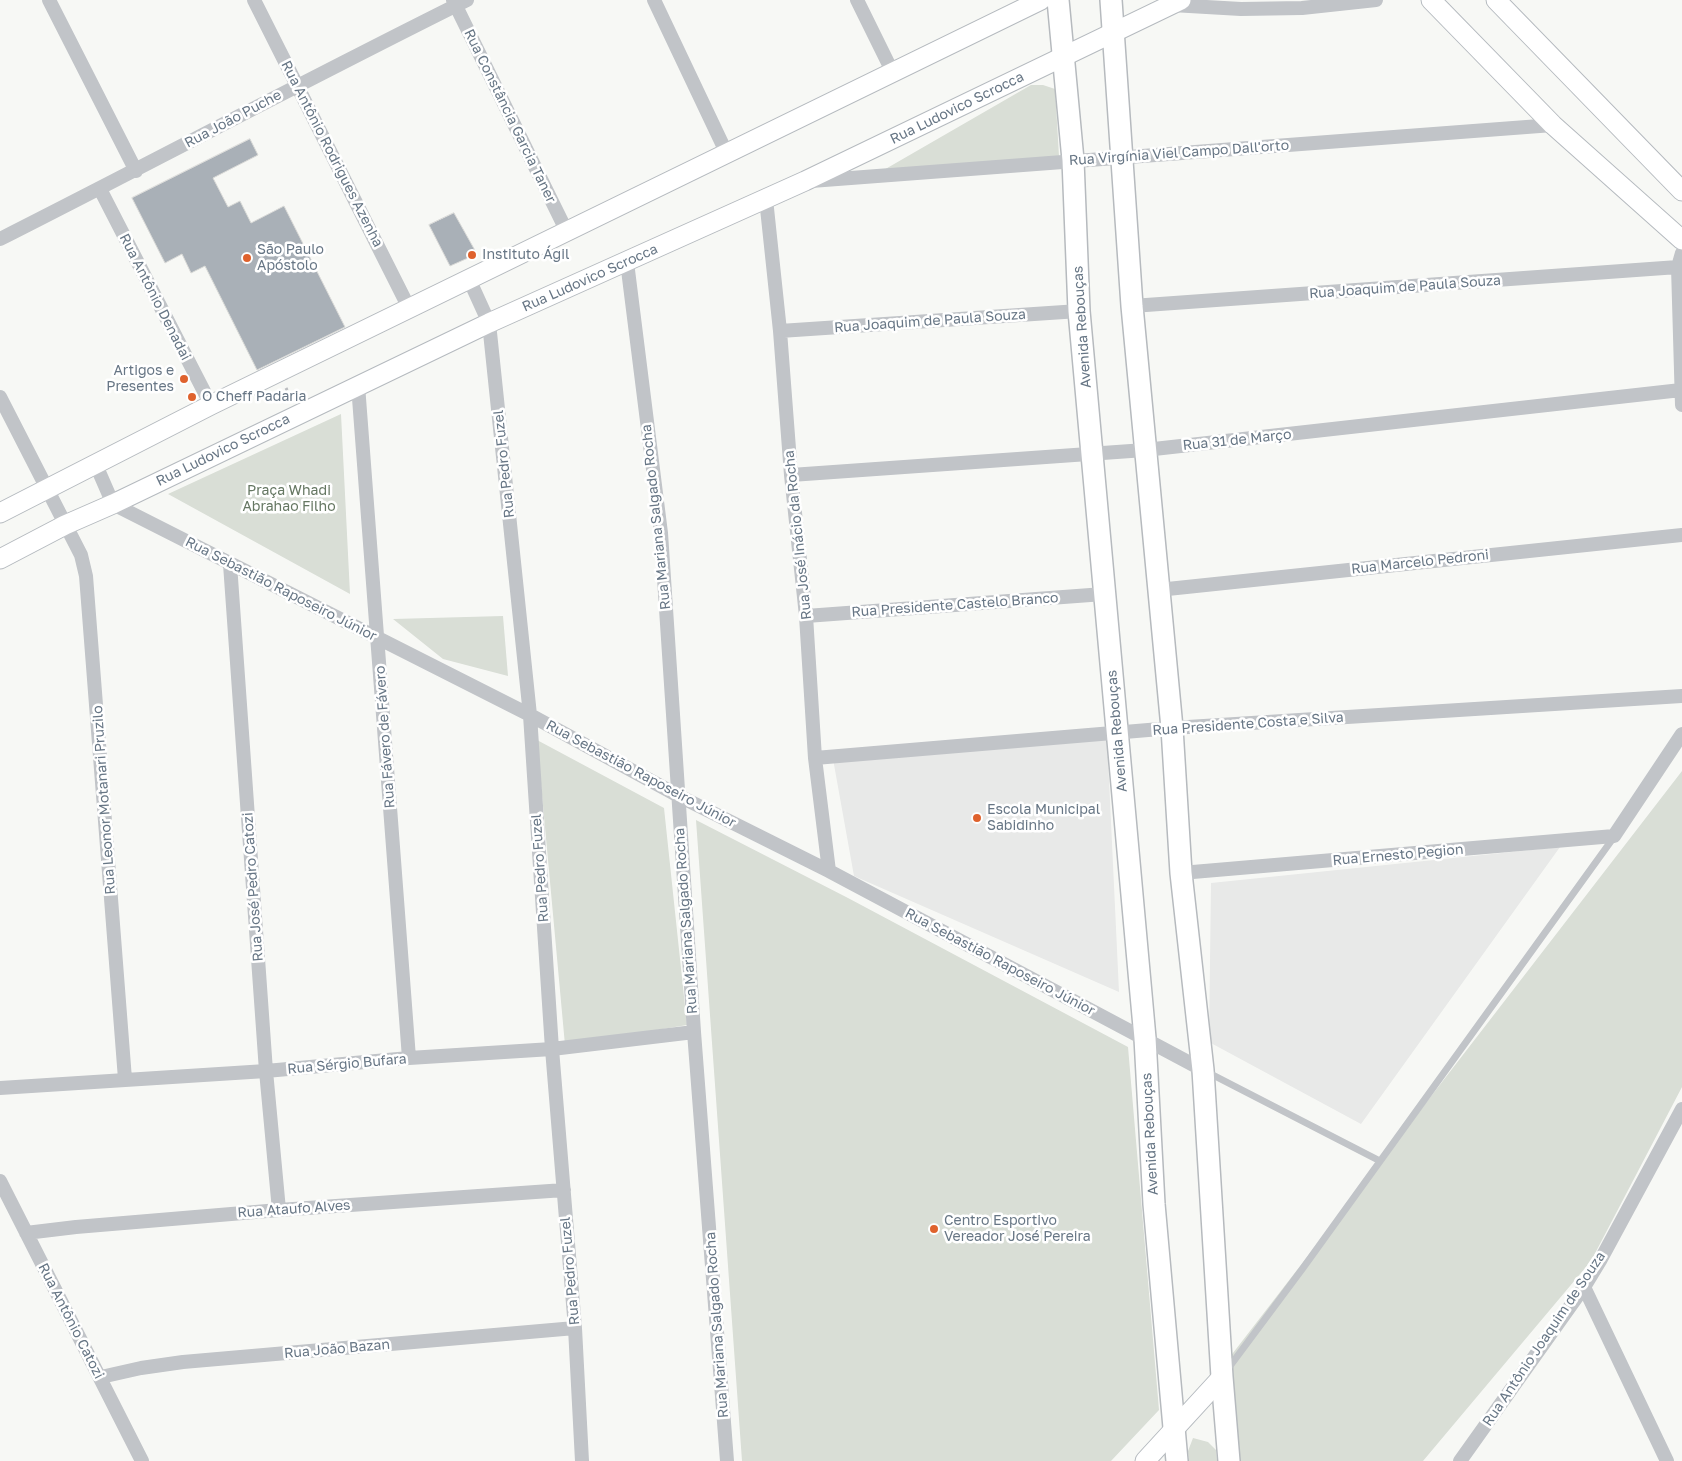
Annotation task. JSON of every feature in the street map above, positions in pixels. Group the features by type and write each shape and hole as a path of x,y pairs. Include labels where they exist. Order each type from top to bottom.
{"main road":[{"name":"Avenida Rebouças","path":"1058,0 1073,160 1079,311 1145,1038 1154,1204 1177,1461"},
{"path":"1111,0 1132,306 1172,728 1181,873 1203,1070 1229,1461"}],"street":[{"path":"49,0 136,171"},
{"name":"Rua Antônio Rodrigues Azenha","path":"254,0 409,308"},
{"path":"654,0 727,154"},
{"path":"857,0 893,72"},
{"path":"0,514 279,372 1041,0"},
{"path":"1176,2 1241,9 1302,8 1376,0"},
{"path":"1431,0 1553,125 1682,240"},
{"path":"1496,0 1682,191"},
{"name":"Rua João Puche","path":"0,239 136,171 458,2"},
{"name":"Rua Constância Garcia Taner","path":"458,2 567,232"},
{"name":"Rua Ludovico Scrocca","path":"0,558 65,525 113,504 489,323 805,181 1176,2"},
{"name":"Rua Virgínia Viel Campo Dall'orto","path":"805,181 1553,125"},
{"name":"Rua Antônio Denadai","path":"100,188 211,406"},
{"name":"Rua José Inácio da Rocha","path":"766,199 806,616 815,758 829,871"},
{"path":"1682,254 1678,267 1682,405"},
{"name":"Rua Mariana Salgado Rocha","path":"627,262 661,533 677,795 727,1461"},
{"name":"Rua Joaquim de Paula Souza","path":"1132,306 1678,267"},
{"name":"Rua Pedro Fuzel","path":"469,279 489,323 530,715 552,1049 575,1328 582,1461"},
{"name":"Rua Joaquim de Paula Souza","path":"780,332 1079,311"},
{"name":"Rua Fávero de Fávero","path":"358,385 409,1058"},
{"name":"Rua 31 de Março","path":"791,475 1145,450 1681,390"},
{"name":"Rua Leonor Motanari Pruzilo","path":"0,397 81,555 86,576 125,1080"},
{"path":"96,465 113,504"},
{"name":"Rua Sebastião Raposeiro Júnior","path":"113,504 530,715 677,795 829,871 1203,1070"},
{"name":"Rua Marcelo Pedroni","path":"1158,590 1682,535"},
{"name":"Rua José Pedro Catozi","path":"230,564 266,1071 279,1210"},
{"name":"Rua Presidente Castelo Branco","path":"806,616 1104,594"},
{"name":"Rua Presidente Costa e Silva","path":"815,758 1172,728 1682,696"},
{"path":"1614,836 1682,734"},
{"name":"Rua Ernesto Pegion","path":"1181,873 1614,836"},
{"name":"Rua Sérgio Bufara","path":"0,1088 266,1071 409,1058 552,1049 694,1032"},
{"name":"Rua Antônio Joaquim de Souza","path":"1460,1461 1472,1455 1584,1286 1601,1259 1682,1109"},
{"name":"Rua Antônio Catozi","path":"0,1181 142,1461"},
{"name":"Rua Ataufo Alves","path":"26,1233 279,1210 564,1190"},
{"path":"1584,1286 1666,1461"},
{"name":"Rua João Bazan","path":"101,1377 141,1368 183,1362 575,1328"},
{"path":"1145,1461 1222,1376"}],"lane":[{"path":"1222,1376 1614,836"},
{"path":"1203,1070 1380,1160"}],"path":[{"path":"279,372 298,414"}],"shaded area":[{"name":"Escola Municipal Sabidinho","path":"1107,737 1119,992 854,876 833,759"},
{"path":"1560,847 1361,1124 1209,1042 1211,883"}],"green space":[{"path":"1031,85 1043,85 1055,89 1059,156 882,171"},
{"name":"Praça Whadi Abrahao Filho","path":"341,414 350,594 168,494"},
{"path":"503,616 508,676 443,659 393,619"},
{"path":"537,740 664,808 687,1025 565,1045"},
{"path":"1682,771 1682,1087 1591,1261 1423,1461 1234,1461 1226,1362"},
{"name":"Centro Esportivo Vereador José Pereira","path":"696,820 848,898 1128,1047 1159,1410 1111,1461 742,1461"},
{"path":"1193,1438 1208,1442 1216,1450 1217,1461 1189,1461 1188,1451"}],"building":[{"name":"São Paulo Apóstolo","path":"250,139 258,155 213,178 228,207 240,201 251,223 284,206 345,327 257,370 205,266 191,273 182,254 165,263 132,198"},
{"path":"454,213 477,254 450,266 429,225"}],"place":[{"name":"Instituto Ágil","path":"472,255"},
{"name":"São Paulo Apóstolo","path":"247,258"},
{"name":"Artigos e Presentes","path":"184,379"},
{"name":"O Cheff Padaria","path":"192,397"},
{"name":"Escola Municipal Sabidinho","path":"977,818"},
{"name":"Centro Esportivo Vereador José Pereira","path":"934,1229"}]}
